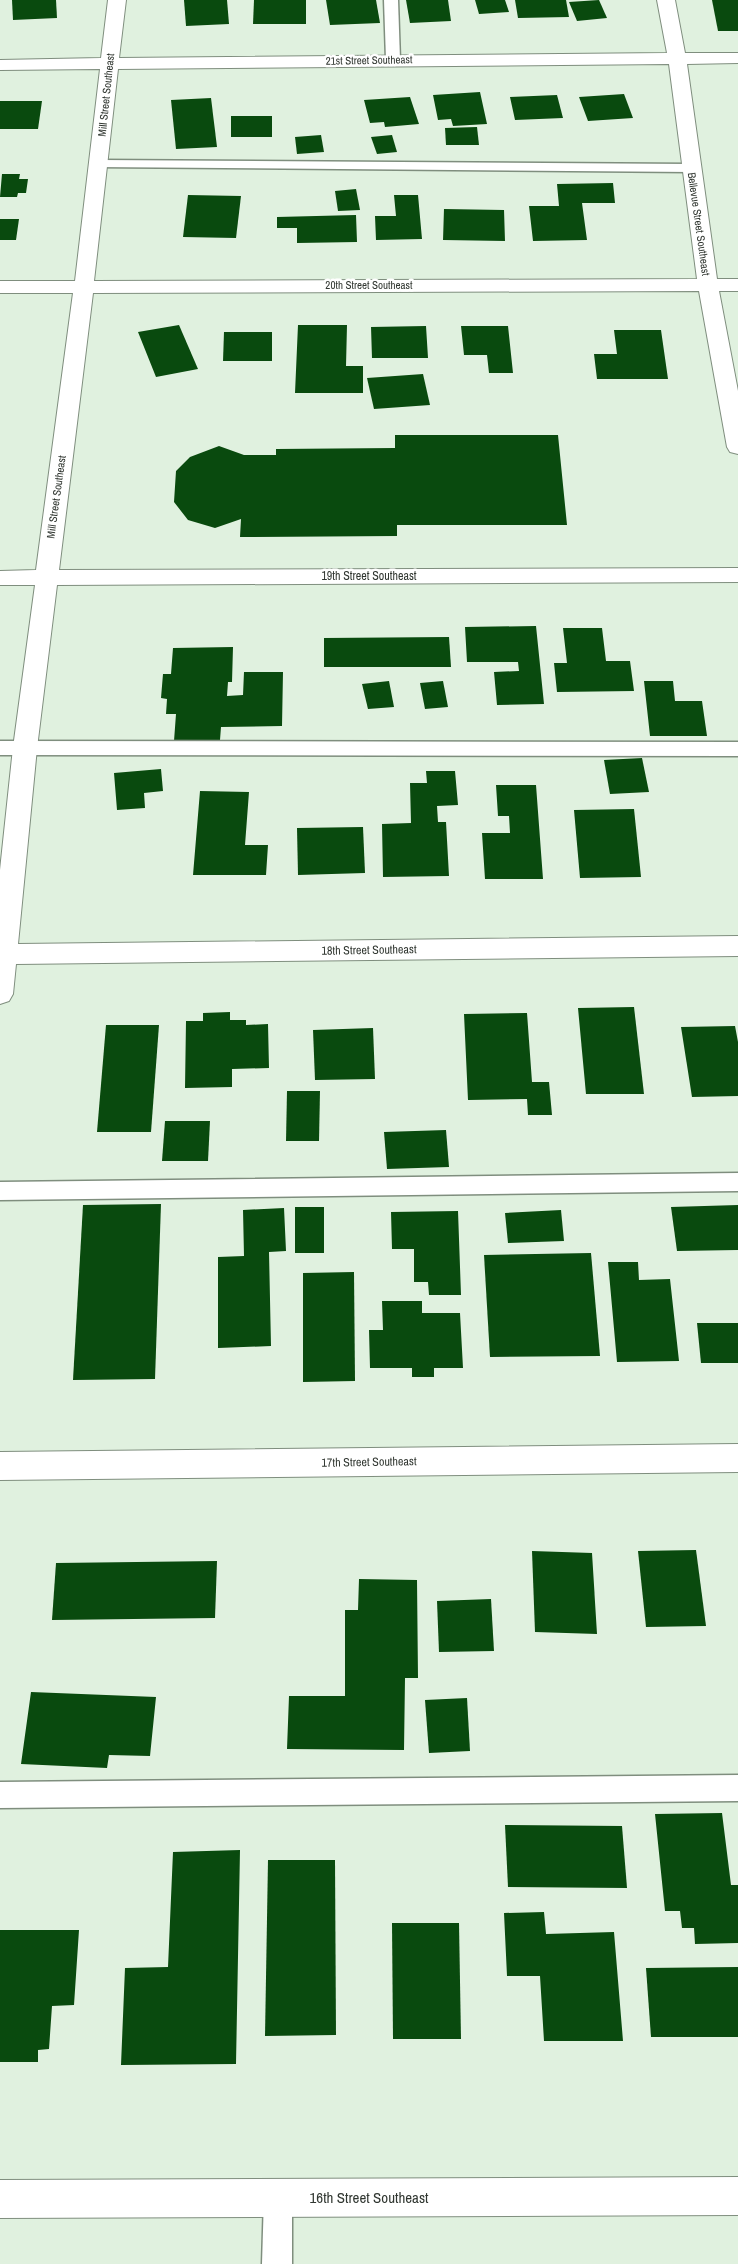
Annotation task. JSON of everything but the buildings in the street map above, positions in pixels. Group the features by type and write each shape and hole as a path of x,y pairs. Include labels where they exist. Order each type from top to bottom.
{"street":[{"name":"Mill Street Southeast","path":"0,994 2,954 45,578 84,286 117,0"},
{"name":"Bellevue Street Southeast","path":"666,0 677,58 708,285 738,447"},
{"name":"21st Street Southeast","path":"0,65 738,58"},
{"name":"20th Street Southeast","path":"0,287 738,285"},
{"name":"19th Street Southeast","path":"0,578 738,575"},
{"name":"18th Street Southeast","path":"2,954 738,946"},
{"name":"17th Street Southeast","path":"0,1466 738,1458"},
{"name":"16th Street Southeast","path":"0,2199 738,2196"}],"lane":[{"path":"391,0 393,60"},
{"path":"99,164 692,168"},
{"path":"0,748 738,750"},
{"path":"0,1191 738,1182"},
{"path":"0,1795 738,1788"},
{"path":"277,2264 278,2197"}]}
